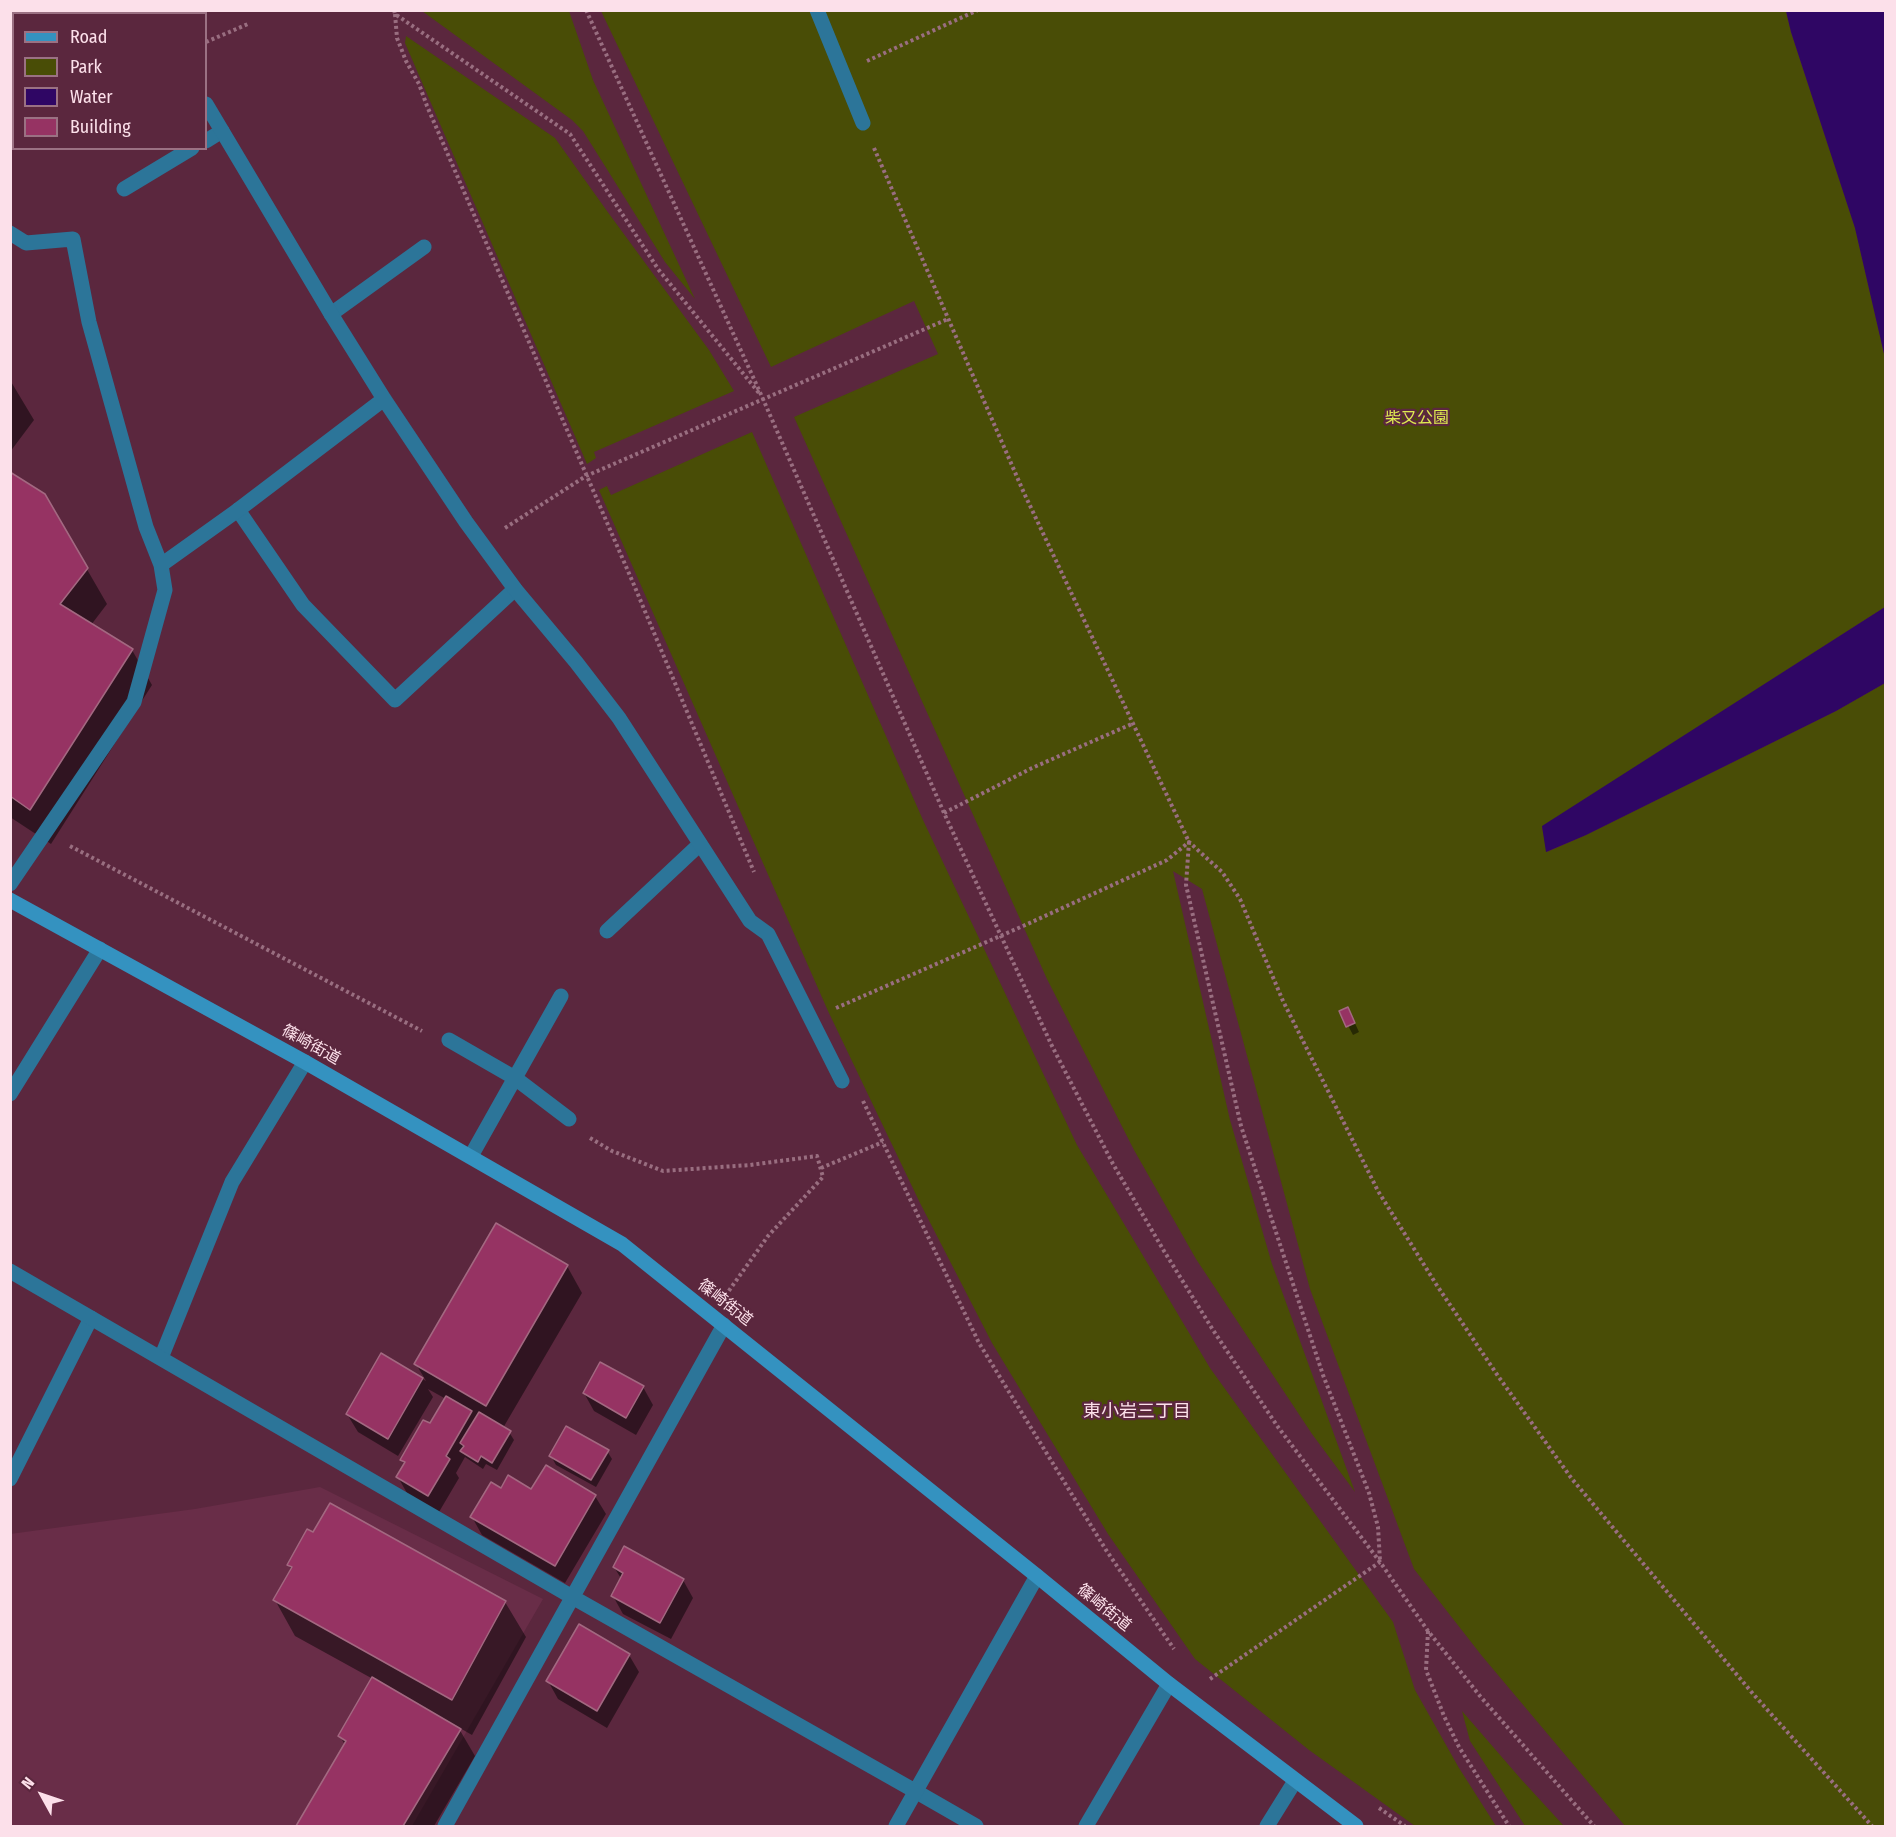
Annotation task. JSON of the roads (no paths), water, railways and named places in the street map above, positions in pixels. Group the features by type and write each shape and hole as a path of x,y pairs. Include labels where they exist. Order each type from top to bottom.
{"main road":[{"name":"篠崎街道","path":"10,900 305,1062 622,1244 1169,1684 1356,1827"}],"street":[{"path":"817,10 863,123"},
{"path":"207,106 330,314 466,522 515,589 619,718 750,921 768,934 842,1082"},
{"path":"207,140 222,131"},
{"path":"124,189 189,150"},
{"path":"10,233 26,243 73,239 89,321 146,527 161,565 165,590 134,702 10,884"},
{"path":"330,314 424,247"},
{"path":"161,565 238,510 384,399"},
{"path":"238,510 303,605 395,700 515,589"},
{"path":"607,931 700,844"},
{"path":"10,1094 100,949"},
{"path":"471,1156 561,996"},
{"path":"449,1040 515,1078 569,1119"},
{"path":"160,1358 232,1182 305,1062"},
{"path":"10,1271 574,1598 976,1827"},
{"path":"10,1479 91,1318"},
{"path":"445,1827 724,1325"},
{"path":"896,1827 1037,1576"},
{"path":"1086,1827 1169,1684"},
{"path":"1267,1827 1295,1781"}],"water":[{"path":"1786,11 1885,11 1885,358 1855,228"},
{"path":"1885,607 1885,683 1836,711 1586,835 1546,852 1542,826"}],"railway":[{"path":"25,12 29,10"},
{"path":"124,12 127,10"},
{"path":"186,12 190,10"}],"district":[{"name":"東小岩三丁目","path":"1137,1412"}],"park label":[{"name":"柴又公園","path":"1417,419"}]}
